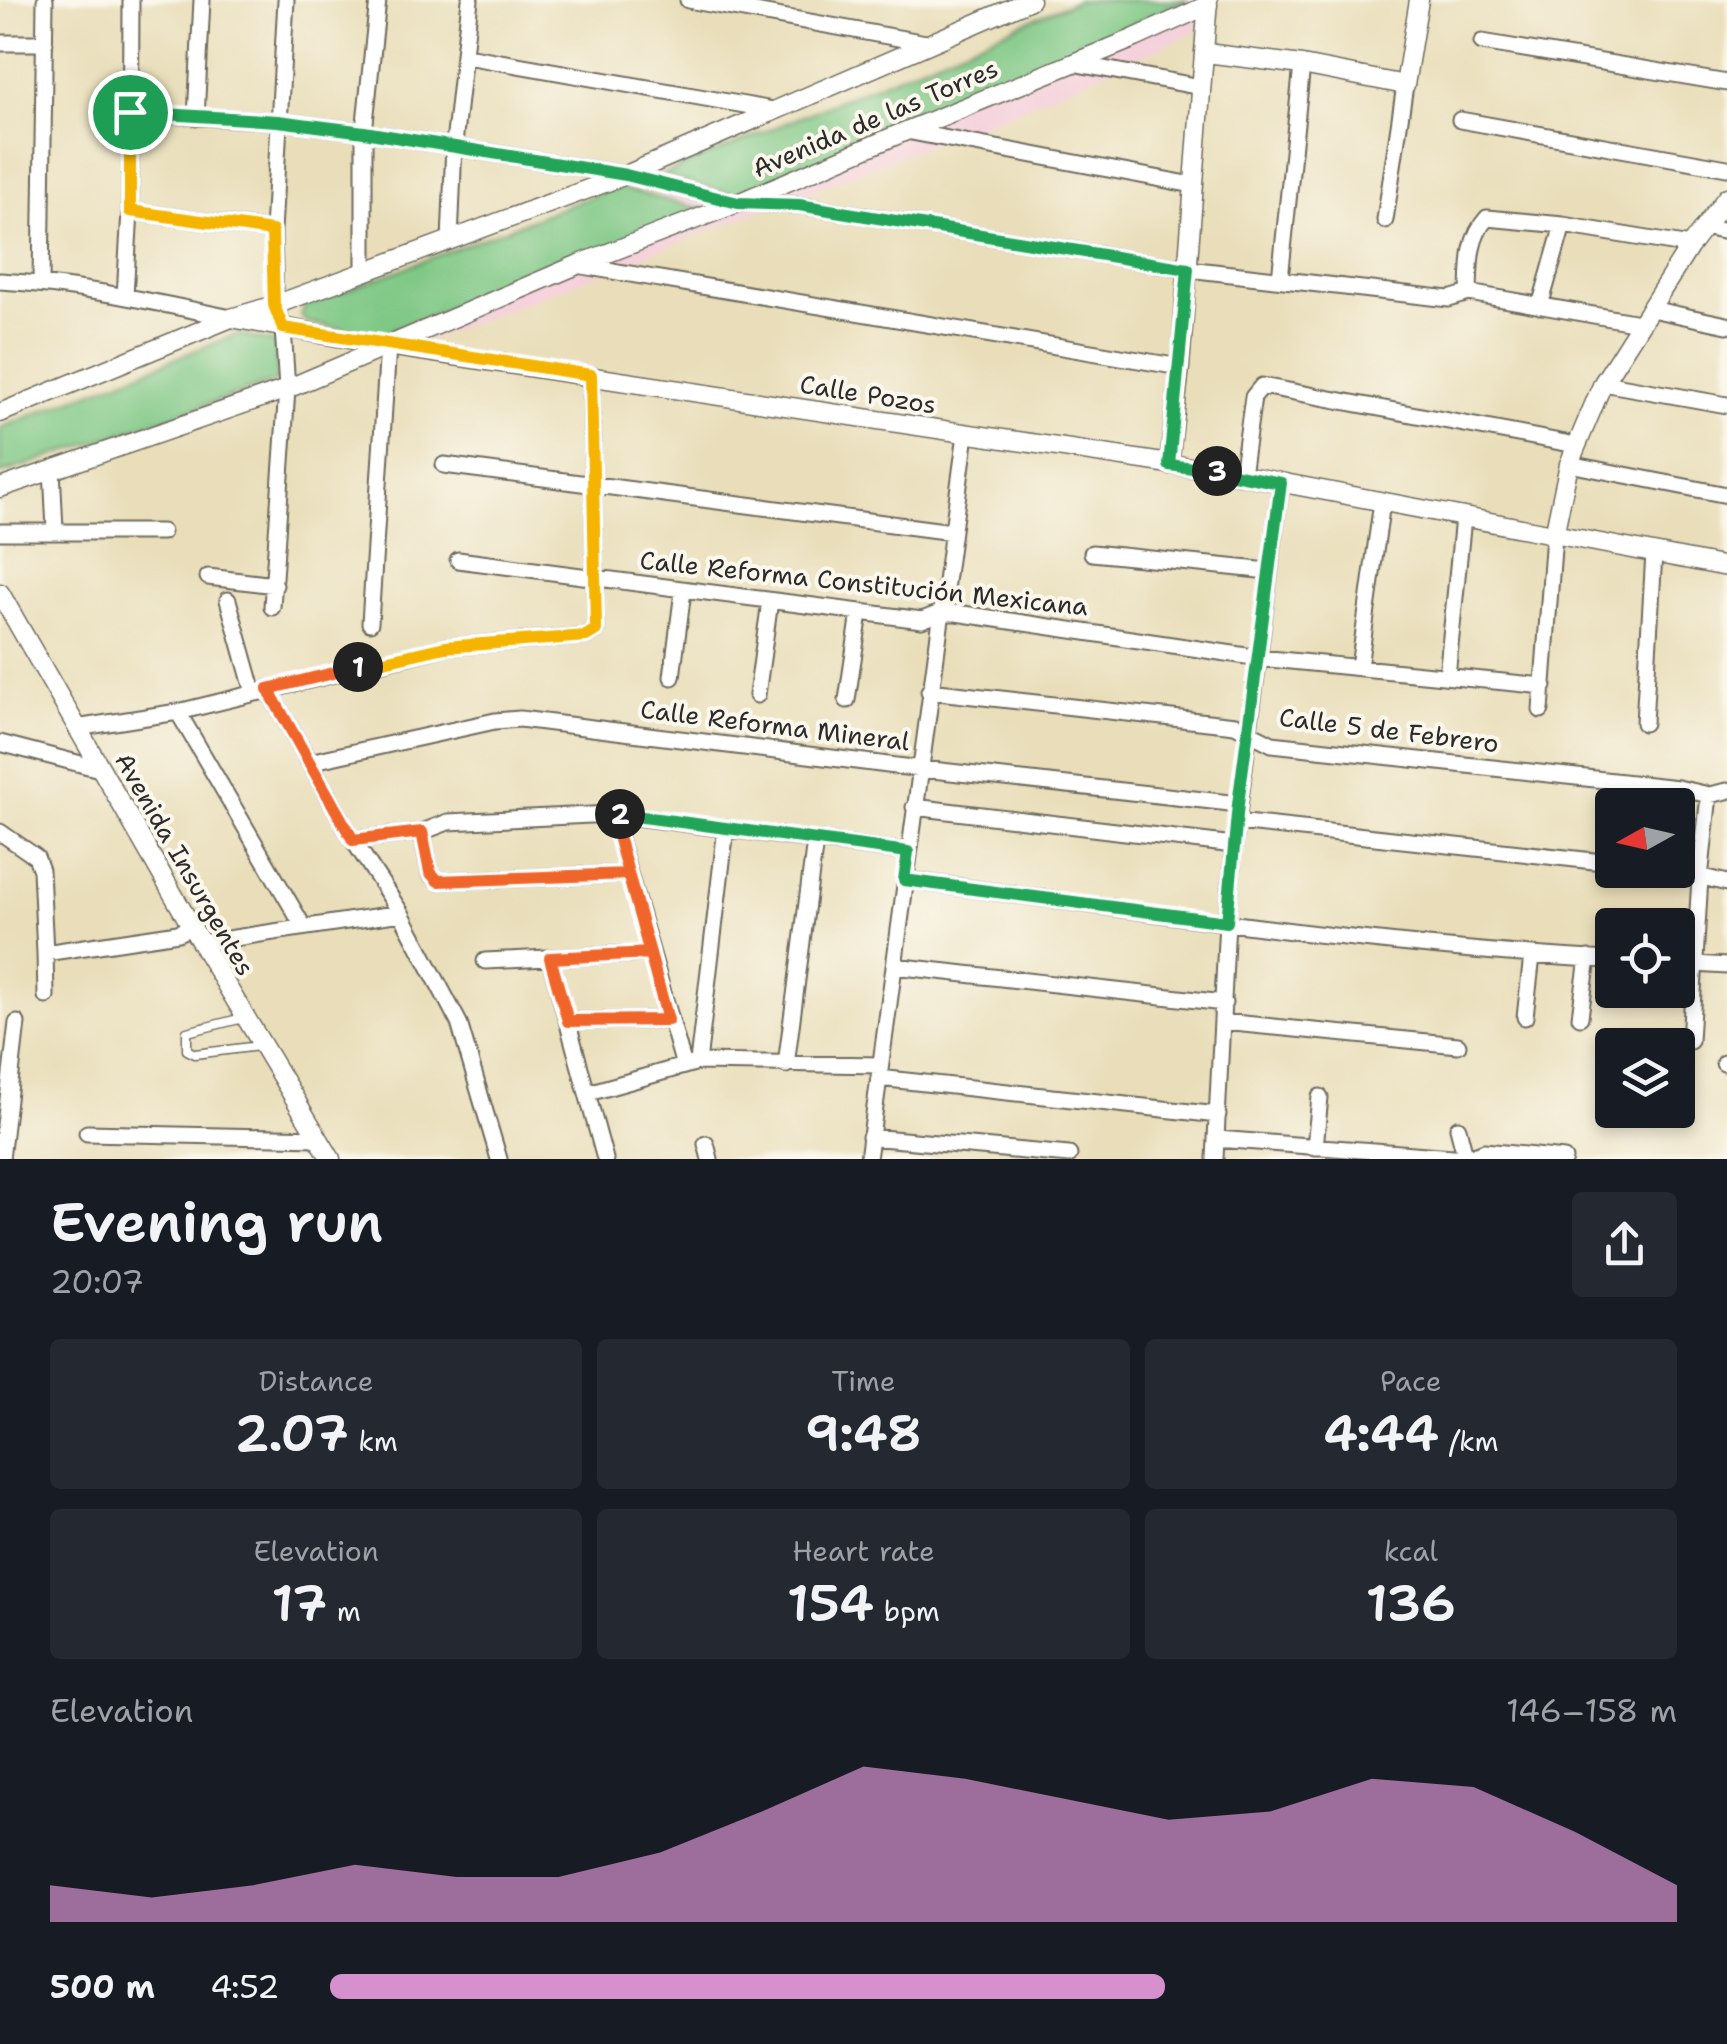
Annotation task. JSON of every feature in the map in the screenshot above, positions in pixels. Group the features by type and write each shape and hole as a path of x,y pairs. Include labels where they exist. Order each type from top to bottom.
{"street":[{"path":"41,284 45,0"},
{"path":"124,296 130,211 131,0"},
{"path":"196,118 202,0"},
{"path":"272,607 287,388 283,328 274,305 272,231 286,0"},
{"path":"364,272 364,132 378,0"},
{"path":"450,240 454,144 470,0"},
{"path":"688,0 926,43"},
{"name":"Avenida de las Torres","path":"0,413 230,318 626,175 1030,0"},
{"path":"1385,220 1420,0"},
{"path":"1169,465 1208,2"},
{"name":"Avenida de las Torres","path":"0,488 287,388 577,265 738,203 1208,2"},
{"path":"1482,42 1727,83"},
{"path":"0,43 45,43"},
{"path":"1206,53 1302,65 1405,85"},
{"path":"466,56 773,110"},
{"path":"1072,63 1200,86"},
{"path":"1280,279 1302,65"},
{"path":"130,112 278,121 454,144 626,175 738,203 799,205 1188,269 1449,299 1469,294 1540,306 1727,325"},
{"path":"1460,120 1727,168"},
{"path":"906,131 1192,185"},
{"path":"1541,710 1554,536 1569,464 1603,383 1690,246 1727,196"},
{"path":"130,211 272,231"},
{"path":"1469,294 1470,254 1477,228 1487,218 1562,225 1690,246"},
{"path":"1540,306 1562,225"},
{"path":"1702,228 1727,232"},
{"path":"577,265 1180,367"},
{"name":"Calle Pozos","path":"0,281 124,296 388,346 1242,474 1727,567"},
{"path":"370,623 388,346"},
{"path":"76,728 178,712 445,647 586,636 596,630 591,375"},
{"path":"1603,383 1727,406"},
{"path":"1242,474 1253,397 1262,386 1576,445"},
{"path":"868,1159 966,434"},
{"path":"1569,464 1727,494"},
{"path":"444,466 952,532"},
{"path":"52,469 55,530"},
{"path":"1216,1159 1234,845 1281,483"},
{"path":"1359,666 1382,502"},
{"path":"1446,676 1463,518"},
{"path":"0,532 162,532"},
{"path":"1092,552 1269,571"},
{"path":"1644,723 1654,553"},
{"name":"Calle Reforma Constitución Mexicana","path":"458,560 860,613 922,620 940,613 1260,658 1544,686"},
{"path":"208,577 275,584"},
{"path":"672,677 684,591"},
{"name":"Avenida Insurgentes","path":"0,593 201,943 331,1159"},
{"path":"228,600 261,691 310,762 460,1023 500,1159"},
{"path":"757,695 770,600"},
{"path":"847,700 860,613"},
{"name":"Calle 5 de Febrero","path":"929,691 1235,725 1272,744 1678,788 1709,795 1726,791"},
{"path":"178,712 303,926"},
{"name":"Calle Reforma Mineral","path":"310,762 495,721 520,719 1238,804"},
{"path":"0,743 100,769"},
{"path":"1726,791 1727,781"},
{"path":"1709,795 1695,964 1727,966"},
{"path":"914,807 1234,845"},
{"path":"353,840 422,832 448,822 612,814 908,852"},
{"path":"612,814 668,1020 691,1064"},
{"path":"1237,822 1595,861"},
{"path":"691,1064 726,828"},
{"path":"0,832 36,857 41,870 46,996"},
{"path":"422,832 430,872 438,881 628,874"},
{"path":"786,1065 815,841"},
{"path":"1695,876 1727,883"},
{"path":"904,880 1227,922 1532,956 1595,959"},
{"path":"201,943 400,913"},
{"path":"45,953 178,933 192,926"},
{"path":"485,961 650,953"},
{"path":"1525,1016 1532,956"},
{"path":"550,958 606,1159"},
{"path":"1580,1017 1588,958"},
{"path":"894,966 1224,1003"},
{"path":"568,1021 668,1020"},
{"path":"1223,1022 1458,1045"},
{"path":"1,1159 17,1023"},
{"path":"588,1092 691,1064 786,1065 879,1072 1218,1114"},
{"path":"1315,1148 1320,1096"},
{"path":"1458,1128 1466,1159"},
{"path":"86,1133 318,1138"},
{"path":"870,1137 1069,1155"},
{"path":"1217,1140 1466,1159 1484,1152 1564,1159"}],"lane":[{"path":"246,1017 187,1032 187,1050 195,1054 264,1046"}],"shaded area":[{"path":"1188,0 1198,0 1196,32 1000,117 413,346 397,328 708,210 659,197 674,180 741,196"}],"green space":[{"path":"1078,0 1188,0 740,196 660,176"},
{"path":"616,187 710,211 377,336 306,322 301,315 305,306"},
{"path":"237,334 276,343 277,381 0,474 0,428"}],"route":[{"path":"130,112 130,211 272,231 274,305 283,328 591,375 596,630 586,636 445,647 268,689 353,840 422,832 430,872 438,881 628,874 650,953 550,958 568,1021 668,1020 650,953 628,874 612,814 908,852 904,880 1227,922 1238,804 1281,483 1169,465 1188,269 799,205 738,203 626,175 454,144 278,121 130,112"}]}
